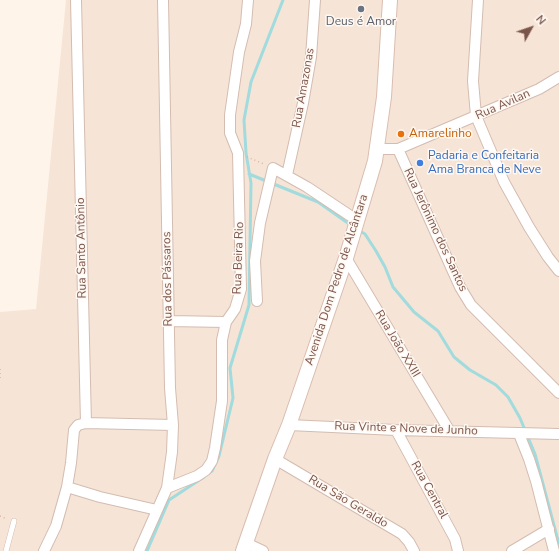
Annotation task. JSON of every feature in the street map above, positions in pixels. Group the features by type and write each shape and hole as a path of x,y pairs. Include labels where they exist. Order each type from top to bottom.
{"street":[{"name":"Rua Santo Antônio","path":"76,0 86,423"},
{"name":"Rua dos Pássaros","path":"139,551 167,488 172,452 173,425 170,388 163,0"},
{"name":"Rua Beira Rio","path":"167,488 197,476 206,470 212,461 215,448 222,401 222,340 226,322 234,309 241,289 238,153 230,133 230,115 239,52 246,24 248,0"},
{"name":"Rua Amazonas","path":"287,175 303,103 308,72 315,0"},
{"name":"Avenida Dom Pedro de Alcântara","path":"245,547 352,243 378,149 384,97 390,0"},
{"path":"478,0 473,81 476,116 504,182 529,227 548,257 559,271"},
{"name":"Rua Avilan","path":"378,149 398,149 539,89 559,77"},
{"name":"Rua Jerônimo dos Santos","path":"398,149 460,287 471,305 559,393"},
{"path":"257,301 255,261 260,223 267,195 271,169 287,175 357,223"},
{"name":"Rua João XXIII","path":"346,258 449,430"},
{"path":"169,321 226,322"},
{"path":"44,551 56,526 67,487 71,463 73,433 78,425 86,423 173,425"},
{"name":"Rua Vinte e Nove de Junho","path":"289,425 396,430 449,430 521,434 559,434"},
{"name":"Rua Central","path":"396,430 455,539 458,551"},
{"path":"521,434 534,473 554,551"},
{"name":"Rua São Geraldo","path":"275,459 402,534 410,542 414,551"},
{"path":"67,487 100,497 157,510"},
{"path":"512,551 549,529"},
{"path":"245,547 263,551"}],"lane":[{"path":"6,551 14,521"}],"path":[{"path":"244,156 271,169"},
{"path":"0,368 0,379"}],"shaded area":[{"path":"66,0 559,0 559,551 0,551 0,312 36,309"}],"waterway":[{"path":"209,473 212,471 219,456 233,398 230,368 249,305 251,183 246,153 244,120 251,82 283,0"},
{"path":"249,174 318,202 352,226"},
{"path":"358,230 365,234 376,251 385,267 393,287 414,312 438,331 454,357 470,370 496,385 508,397 520,418 535,454 559,544"},
{"path":"147,551 169,500 204,477"}],"place":[{"name":"Deus é Amor","path":"361,9"},
{"name":"Amarelinho","path":"401,134"},
{"name":"Padaria e Confeitaria Ama Branca de Neve","path":"420,163"}]}
